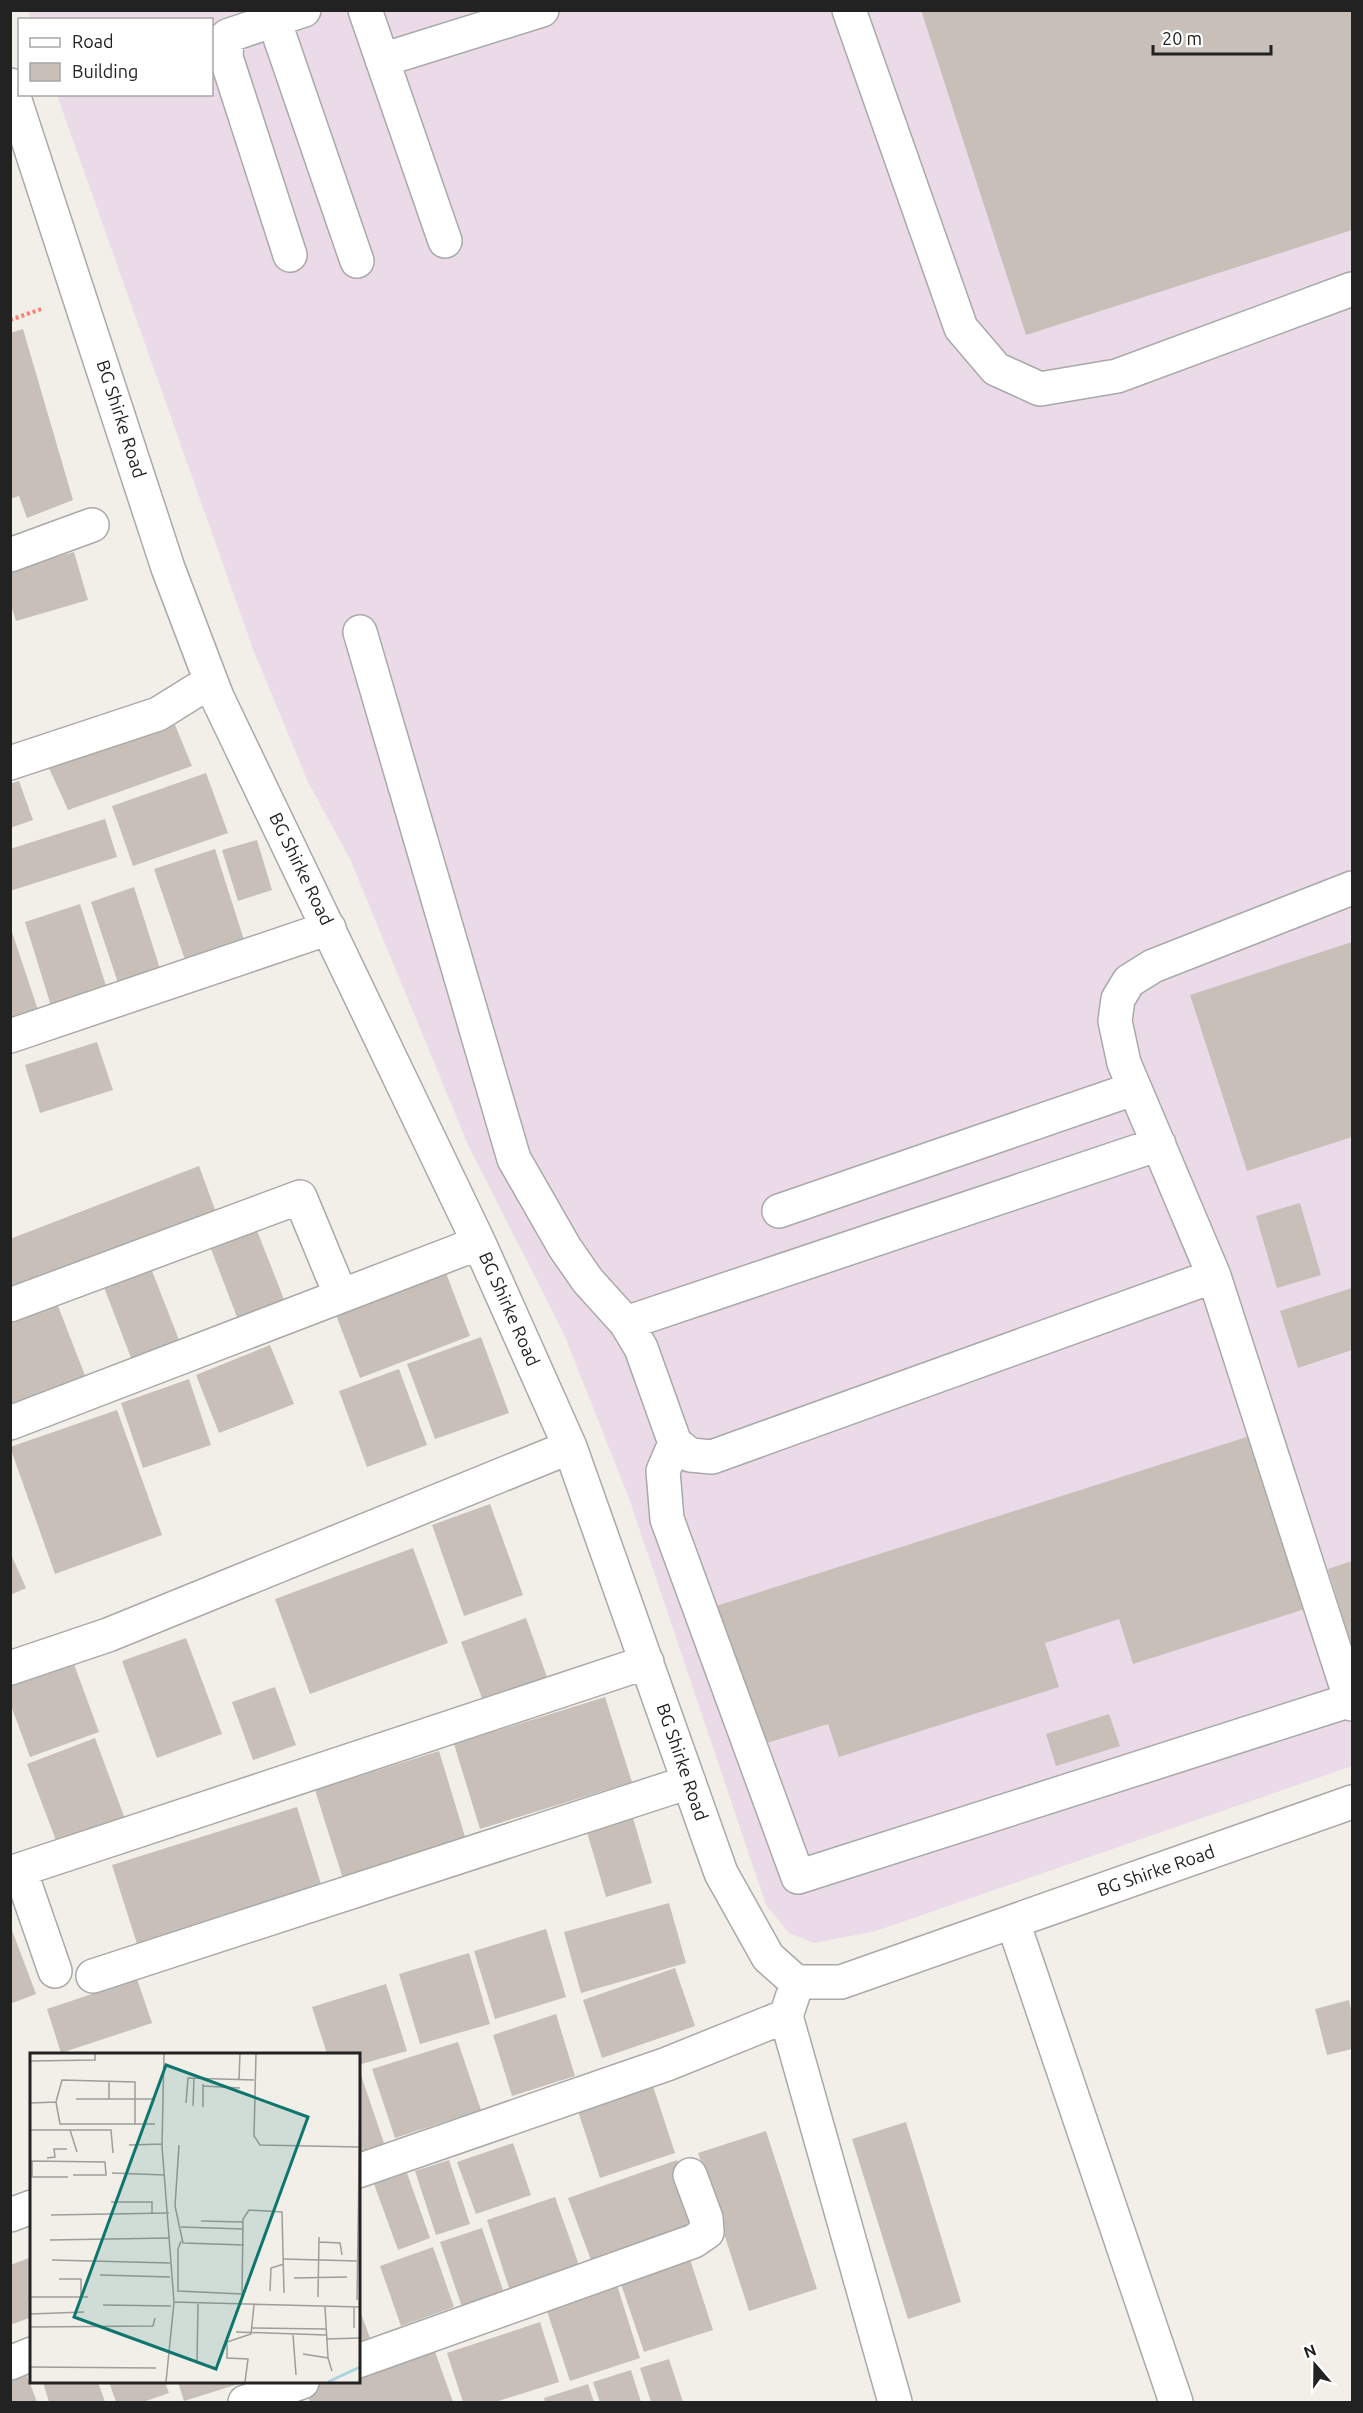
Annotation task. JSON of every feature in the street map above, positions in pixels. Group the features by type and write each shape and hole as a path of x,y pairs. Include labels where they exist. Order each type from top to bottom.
{"street":[{"path":"365,10 445,242"},
{"path":"382,60 542,10"},
{"path":"849,10 961,328 996,369 1040,389 1117,376 1353,289"},
{"path":"290,255 226,57 226,36 289,15 357,261"},
{"name":"BG Shirke Road","path":"10,85 168,568 211,681 479,1243 570,1447 721,1873 768,1957 796,1982 841,1982 1353,1802"},
{"path":"10,555 92,525"},
{"path":"360,632 514,1159 565,1248 588,1281 626,1323 641,1348 675,1443 690,1455 712,1457 1214,1276"},
{"path":"10,764 158,714 211,681"},
{"path":"675,1443 663,1471 667,1519 798,1877 1352,1702 1214,1276 1159,1144 1133,1089 1115,1021 1118,999 1129,981 1153,966 1353,888"},
{"path":"10,1036 329,928"},
{"path":"779,1211 1133,1089"},
{"path":"626,1323 1159,1144"},
{"path":"10,1305 300,1197 341,1296"},
{"path":"10,1423 479,1243"},
{"path":"10,1668 108,1635 570,1447"},
{"path":"55,1971 15,1872 647,1662"},
{"path":"93,1976 689,1782"},
{"path":"1013,1922 1176,2403"},
{"path":"796,1982 786,2016 895,2403"},
{"path":"360,2170 667,2064 786,2016"},
{"path":"360,2360 694,2241 707,2232 706,2218 690,2175"},
{"path":"10,2215 30,2208"},
{"path":"10,2363 30,2355"},
{"path":"245,2403 299,2383"}],"shaded area":[{"path":"28,11 1352,11 1352,1766 876,1931 814,1943 789,1933 766,1905 630,1501 564,1334 469,1147 350,859 308,782 253,649 57,96 213,96 213,18 31,18"}],"building":[{"path":"921,10 1352,10 1352,230 1026,335"},
{"path":"23,329 73,500 27,518 19,496 10,499 10,333"},
{"path":"74,552 88,600 16,621 10,602 10,570"},
{"path":"175,725 192,766 68,810 49,768"},
{"path":"206,773 228,833 133,866 112,806"},
{"path":"19,781 33,820 10,828 10,784"},
{"path":"105,819 117,857 10,891 10,849"},
{"path":"257,840 272,890 238,901 222,850"},
{"path":"215,849 244,940 185,960 154,869"},
{"path":"134,887 162,975 120,989 91,902"},
{"path":"80,904 108,992 52,1009 25,922"},
{"path":"10,926 39,1013 10,1022"},
{"path":"1352,942 1352,1137 1247,1171 1190,995"},
{"path":"97,1042 113,1090 40,1113 25,1065"},
{"path":"199,1166 217,1215 10,1294 10,1239"},
{"path":"1300,1203 1321,1275 1277,1288 1256,1216"},
{"path":"254,1223 287,1307 240,1325 208,1241"},
{"path":"149,1263 181,1345 133,1363 102,1282"},
{"path":"446,1273 470,1336 360,1378 336,1315"},
{"path":"1352,1288 1352,1350 1298,1368 1280,1311"},
{"path":"56,1301 88,1383 10,1412 10,1318"},
{"path":"481,1337 509,1413 435,1439 407,1364"},
{"path":"270,1345 294,1404 219,1433 196,1375"},
{"path":"399,1369 427,1445 367,1467 339,1391"},
{"path":"189,1379 211,1445 143,1468 121,1403"},
{"path":"117,1410 162,1535 55,1574 10,1447"},
{"path":"1253,1435 1308,1608 1133,1664 1119,1619 1045,1643 1059,1687 839,1757 828,1724 760,1745 716,1606"},
{"path":"490,1504 523,1595 464,1616 432,1525"},
{"path":"413,1548 448,1643 310,1694 275,1599"},
{"path":"10,1552 26,1588 10,1595"},
{"path":"1352,1561 1352,1647 1328,1569"},
{"path":"526,1618 547,1677 483,1701 461,1642"},
{"path":"186,1638 222,1734 157,1758 122,1661"},
{"path":"71,1656 99,1732 30,1757 10,1703 10,1677"},
{"path":"275,1687 296,1745 253,1760 232,1702"},
{"path":"605,1697 632,1782 480,1829 454,1744"},
{"path":"1109,1714 1120,1746 1056,1766 1046,1734"},
{"path":"95,1738 128,1827 60,1851 27,1764"},
{"path":"439,1751 466,1840 343,1879 315,1790"},
{"path":"297,1807 322,1887 137,1944 112,1865"},
{"path":"633,1818 652,1883 606,1897 587,1832"},
{"path":"669,1903 686,1963 581,1993 564,1932"},
{"path":"10,1925 36,1994 10,2004"},
{"path":"546,1929 566,1997 495,2019 474,1951"},
{"path":"469,1953 490,2024 420,2044 399,1974"},
{"path":"675,1968 695,2026 602,2058 583,2000"},
{"path":"137,1979 152,2023 61,2053 47,2009"},
{"path":"386,1984 407,2051 360,2064 360,2053 327,2053 312,2007"},
{"path":"1349,2000 1352,2014 1352,2049 1327,2055 1315,2009"},
{"path":"556,2014 575,2076 512,2096 493,2035"},
{"path":"458,2042 481,2110 395,2138 372,2069"},
{"path":"360,2075 386,2149 360,2157"},
{"path":"651,2080 675,2153 600,2178 576,2105"},
{"path":"906,2122 961,2302 908,2319 852,2139"},
{"path":"766,2131 817,2289 749,2311 698,2153"},
{"path":"513,2143 531,2195 476,2214 457,2162"},
{"path":"449,2160 470,2224 436,2235 415,2171"},
{"path":"677,2160 700,2225 592,2263 568,2198"},
{"path":"407,2173 430,2238 398,2250 374,2184"},
{"path":"555,2197 580,2268 510,2291 487,2220"},
{"path":"482,2228 504,2293 462,2307 440,2242"},
{"path":"433,2247 454,2307 401,2326 380,2266"},
{"path":"688,2253 713,2330 644,2352 618,2275"},
{"path":"30,2258 30,2318 10,2325 10,2265"},
{"path":"616,2282 640,2358 570,2381 545,2305"},
{"path":"360,2310 370,2338 360,2341"},
{"path":"540,2322 559,2382 495,2402 463,2402 447,2353"},
{"path":"432,2343 453,2402 310,2402 305,2387 318,2383 360,2383 360,2367"},
{"path":"669,2359 683,2402 651,2402 640,2368"},
{"path":"24,2368 37,2402 10,2402 10,2374"},
{"path":"631,2370 641,2402 600,2402 593,2382"},
{"path":"43,2383 98,2383 105,2402 49,2402"},
{"path":"109,2383 165,2383 169,2393 143,2402 116,2402"},
{"path":"178,2383 242,2383 184,2401"},
{"path":"588,2384 594,2402 545,2402 544,2398"}]}
